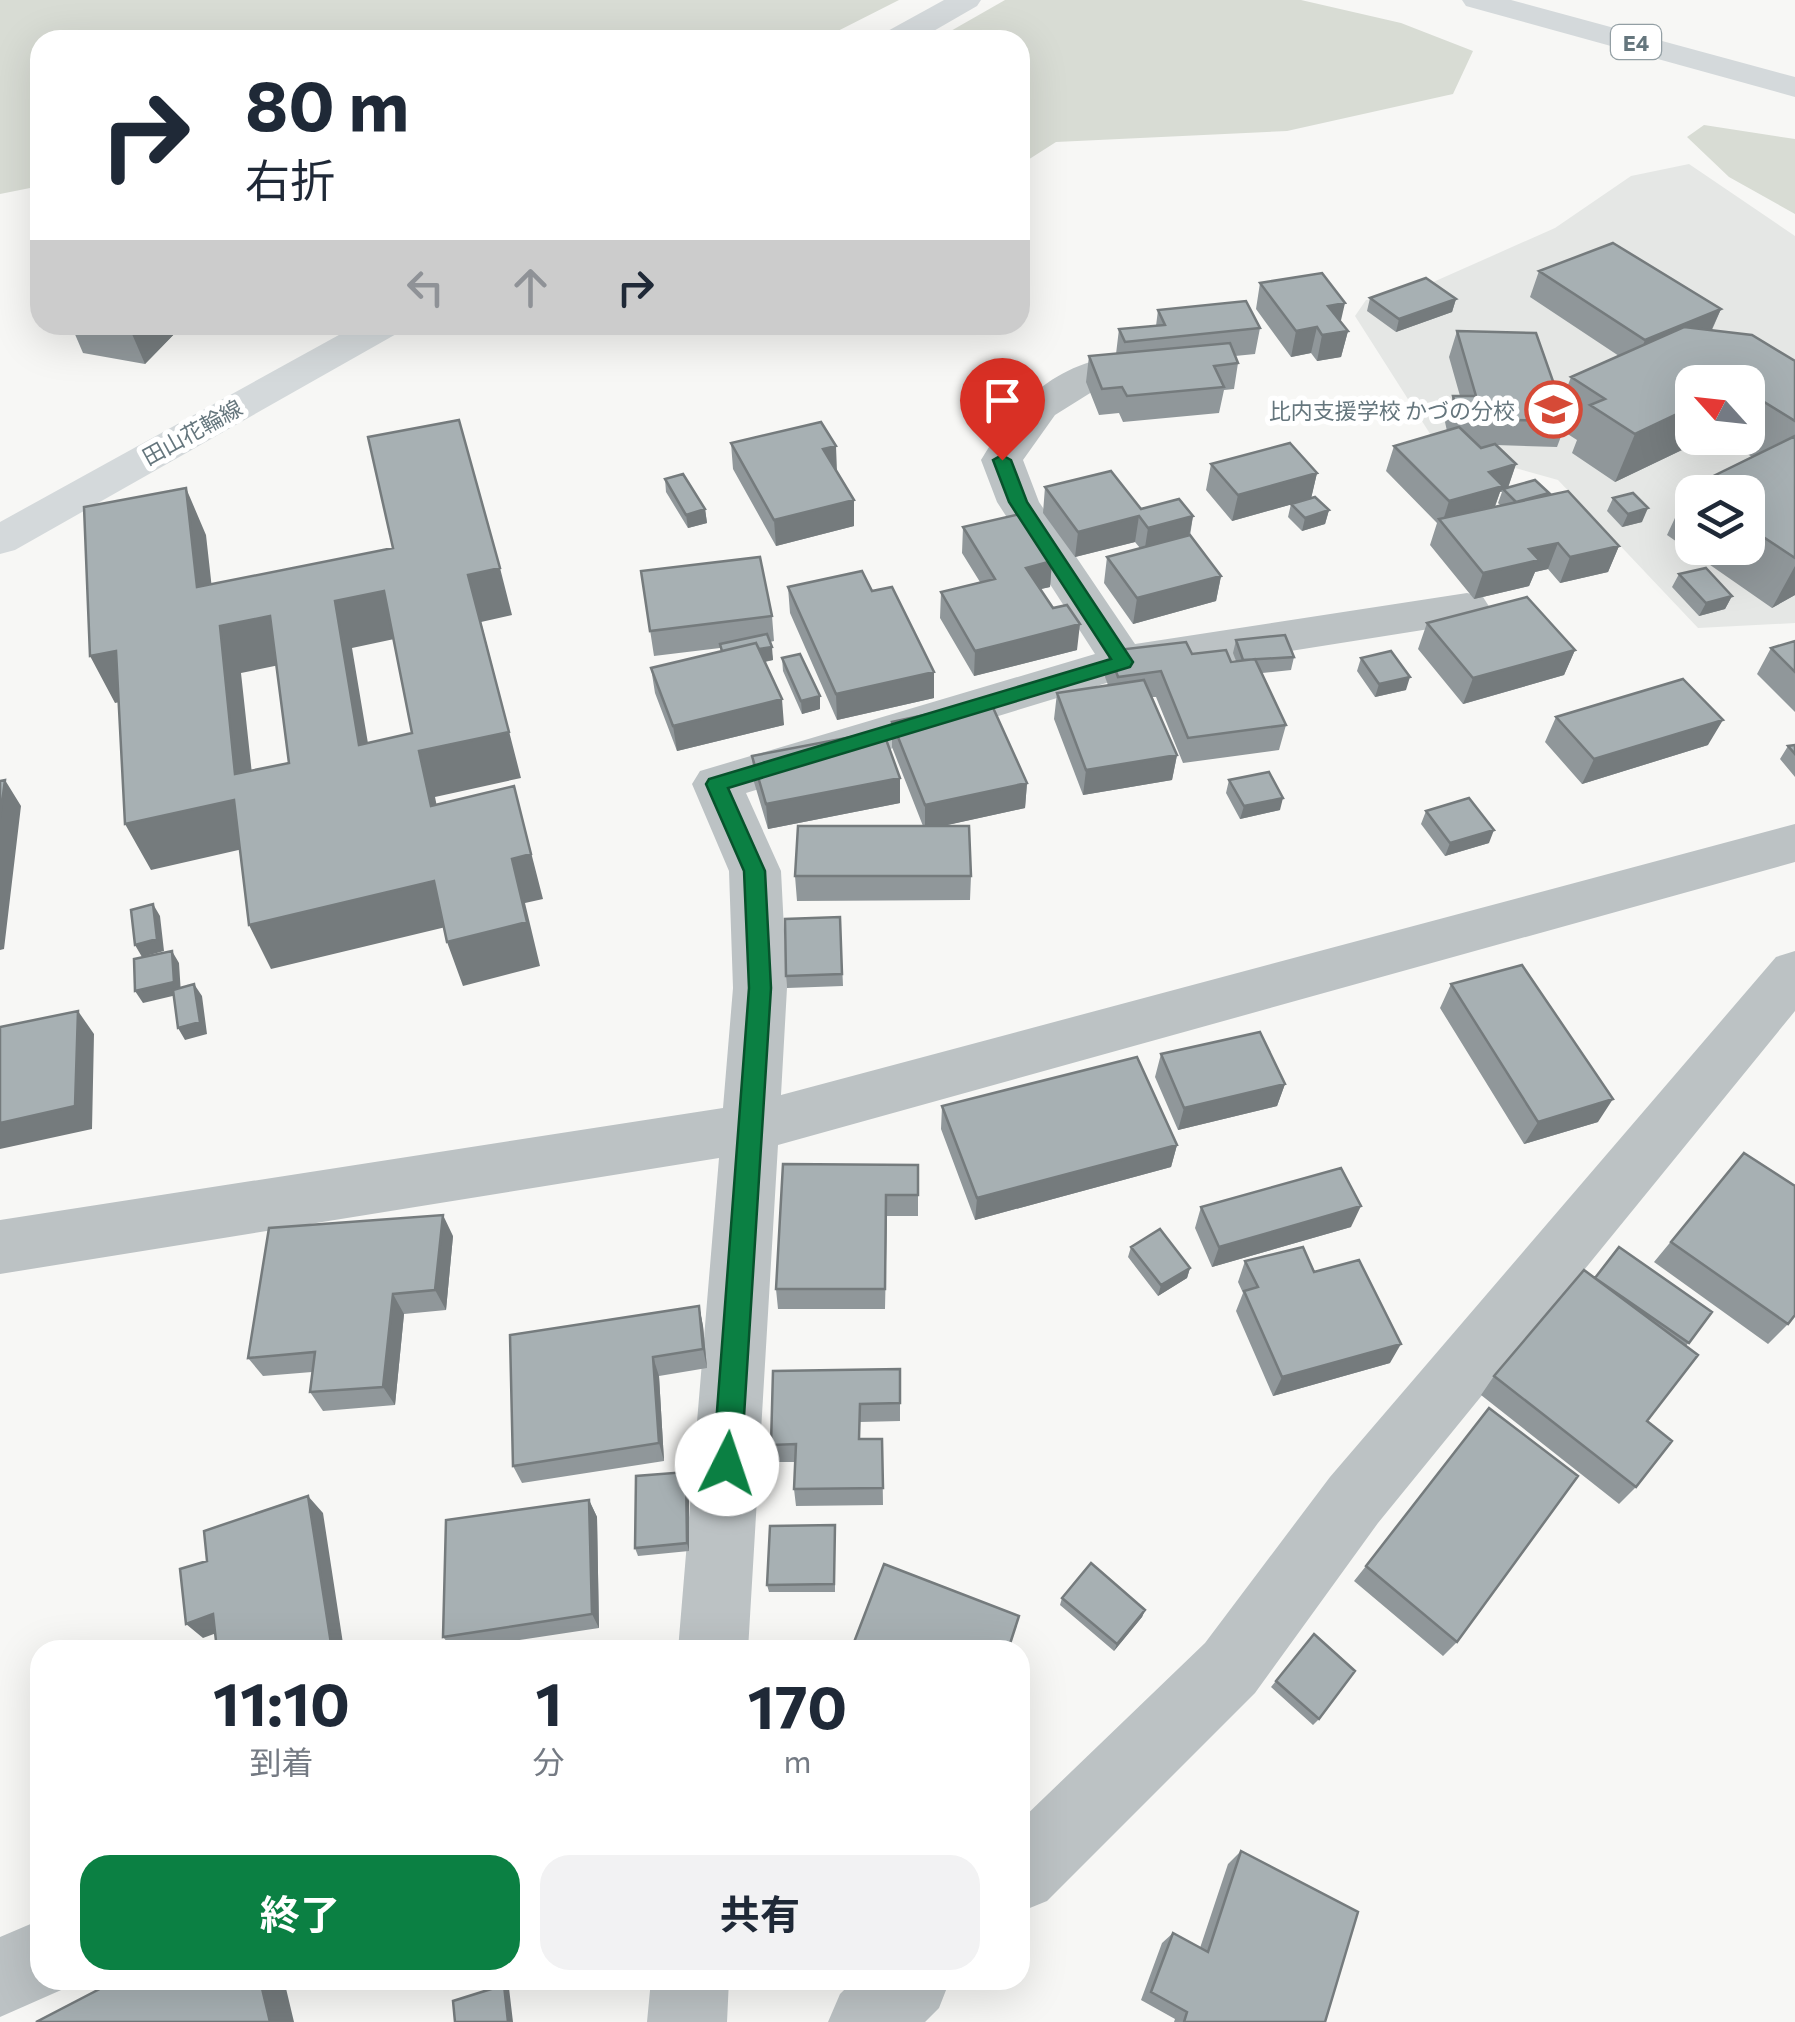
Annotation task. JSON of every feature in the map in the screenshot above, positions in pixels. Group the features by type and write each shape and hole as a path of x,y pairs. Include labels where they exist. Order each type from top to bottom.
{"main road":[{"path":"913,30 966,0"},
{"name":"E4","path":"1477,0 1795,87"},
{"name":"E4","path":"1576,0 1795,60"},
{"name":"田山花輪線","path":"0,540 366,335"}],"street":[{"path":"1097,372 1048,397 1020,429 1002,460 1018,502 1123,662"},
{"path":"715,1640 760,988 754,871 716,784 1123,662 1466,608"},
{"path":"0,1248 751,1128 1795,844"},
{"path":"1030,1864 1230,1668 1354,1500 1795,972"},
{"path":"0,1978 30,1964"},
{"path":"687,2022 689,1990"},
{"path":"868,2022 901,1990"}],"shaded area":[{"path":"0,0 899,0 840,30 30,30 30,188 0,194"},
{"path":"1005,0 1301,0 1401,23 1473,51 1453,94 1287,131 1056,142 1030,159 1030,30 952,30"},
{"path":"1704,125 1795,139 1795,214 1729,177 1687,137"},
{"name":"比内支援学校 かづの分校","path":"1689,164 1795,236 1795,623 1698,628 1558,480 1465,454 1434,440 1355,316 1366,300 1413,291 1555,228 1631,176"}],"building":[{"path":"1613,243 1721,309 1645,340 1539,271"},
{"path":"1322,273 1345,303 1328,306 1348,331 1322,335 1317,327 1296,331 1260,283"},
{"path":"1426,278 1456,299 1399,319 1370,298"},
{"path":"1246,301 1260,328 1125,342 1119,329 1165,325 1158,310"},
{"path":"1684,327 1752,335 1795,361 1795,421 1765,402 1765,365 1675,365 1675,415 1635,434 1590,405 1605,399 1571,377"},
{"path":"1457,331 1536,333 1567,421 1459,419 1453,396 1476,396"},
{"path":"1230,343 1238,363 1214,366 1224,387 1127,396 1122,387 1102,389 1089,356"},
{"path":"459,420 500,568 468,575 509,732 419,751 431,806 514,786 531,854 512,859 527,922 447,942 434,881 249,925 234,800 125,824 116,651 90,656 84,507 186,488 197,587 393,548 368,437","holes":["384,591 412,733 359,745 335,601","270,616 289,763 235,774 220,626"]},
{"path":"821,422 836,446 823,449 854,500 774,520 731,443"},
{"path":"1459,427 1481,448 1495,444 1516,464 1489,472 1503,486 1449,501 1394,446"},
{"path":"1795,436 1795,558 1765,538 1765,475 1716,475 1756,455 1765,455 1765,451"},
{"path":"1290,443 1317,473 1238,495 1211,464"},
{"path":"1111,471 1141,509 1179,499 1193,516 1148,528 1139,516 1078,532 1045,487"},
{"path":"683,474 705,509 686,515 665,479"},
{"path":"1535,480 1549,493 1516,502 1503,489"},
{"path":"1568,491 1619,546 1570,557 1558,543 1529,549 1539,560 1483,573 1439,519"},
{"path":"1633,493 1648,508 1628,514 1613,498"},
{"path":"1315,497 1329,510 1305,518 1291,504"},
{"path":"1020,514 1052,561 1026,568 1053,608 1067,605 1080,624 975,651 941,592 995,579 963,527"},
{"path":"1190,535 1221,576 1137,598 1107,557"},
{"path":"760,557 772,616 650,631 641,571"},
{"path":"1706,568 1732,596 1706,603 1679,574"},
{"path":"862,571 872,591 892,587 934,672 836,694 788,587"},
{"path":"1527,597 1575,650 1473,678 1427,623"},
{"path":"767,634 772,647 759,649 756,643 722,651 720,644"},
{"path":"1285,635 1294,657 1243,660 1236,640"},
{"path":"1795,641 1795,672 1771,648"},
{"path":"1186,642 1192,654 1226,650 1231,662 1255,659 1286,725 1188,738 1161,671 1118,677 1109,651"},
{"path":"756,643 782,699 673,726 651,668"},
{"path":"1391,651 1410,677 1379,684 1361,658"},
{"path":"800,654 820,696 801,701 782,658"},
{"path":"1683,679 1723,720 1594,759 1556,717"},
{"path":"1144,680 1177,755 1086,770 1057,693"},
{"path":"990,701 1027,783 925,805 892,722"},
{"path":"883,731 900,778 766,804 752,756"},
{"path":"1269,772 1283,798 1244,806 1229,780"},
{"path":"5,780 0,818 0,781"},
{"path":"1469,798 1494,830 1450,843 1426,811"},
{"path":"798,826 969,826 971,876 795,876"},
{"path":"153,904 157,939 135,945 131,910"},
{"path":"840,917 842,974 786,976 785,919"},
{"path":"172,951 174,982 135,991 134,959"},
{"path":"1522,965 1613,1099 1538,1122 1451,984"},
{"path":"194,984 200,1022 178,1028 173,990"},
{"path":"78,1011 75,1106 0,1123 0,1027"},
{"path":"1260,1032 1285,1084 1184,1108 1161,1054"},
{"path":"1137,1057 1177,1145 977,1198 942,1106"},
{"path":"1744,1153 1795,1186 1795,1315 1788,1324 1671,1242"},
{"path":"783,1164 918,1165 918,1195 886,1195 885,1289 776,1289"},
{"path":"1341,1168 1361,1206 1219,1247 1201,1207"},
{"path":"443,1215 435,1290 393,1294 383,1387 310,1392 315,1352 248,1358 269,1228"},
{"path":"1160,1229 1190,1268 1161,1285 1131,1247"},
{"path":"1303,1247 1314,1272 1359,1260 1401,1344 1282,1377 1244,1291 1258,1287 1245,1261"},
{"path":"1619,1247 1712,1312 1689,1343 1595,1278"},
{"path":"1584,1270 1698,1355 1647,1421 1672,1441 1636,1487 1494,1376"},
{"path":"699,1306 703,1349 653,1357 659,1443 513,1466 510,1335"},
{"path":"900,1369 900,1403 860,1404 859,1439 882,1439 883,1488 794,1489 796,1444 771,1445 773,1371"},
{"path":"1489,1408 1578,1476 1457,1642 1366,1566"},
{"path":"686,1472 687,1543 635,1548 636,1476"},
{"path":"308,1496 330,1640 216,1640 213,1614 186,1624 180,1569 207,1561 204,1531"},
{"path":"589,1500 592,1614 443,1637 446,1520"},
{"path":"835,1525 834,1584 767,1585 770,1526"},
{"path":"1091,1563 1145,1610 1117,1644 1062,1598"},
{"path":"884,1564 1019,1616 1011,1640 855,1640"},
{"path":"1314,1634 1355,1671 1319,1719 1276,1681"},
{"path":"1241,1851 1358,1912 1325,2022 1184,2022 1187,2012 1151,1992 1173,1933 1208,1952"},
{"path":"98,1990 262,1990 270,2022 36,2022"},
{"path":"488,1990 505,1990 508,2022 455,2022 453,2001"}],"place":[{"name":"比内支援学校 かづの分校","path":"1554,410"}],"route":[{"path":"727,1464 760,988 754,871 716,784 1123,662 1018,502 1002,460"}]}
